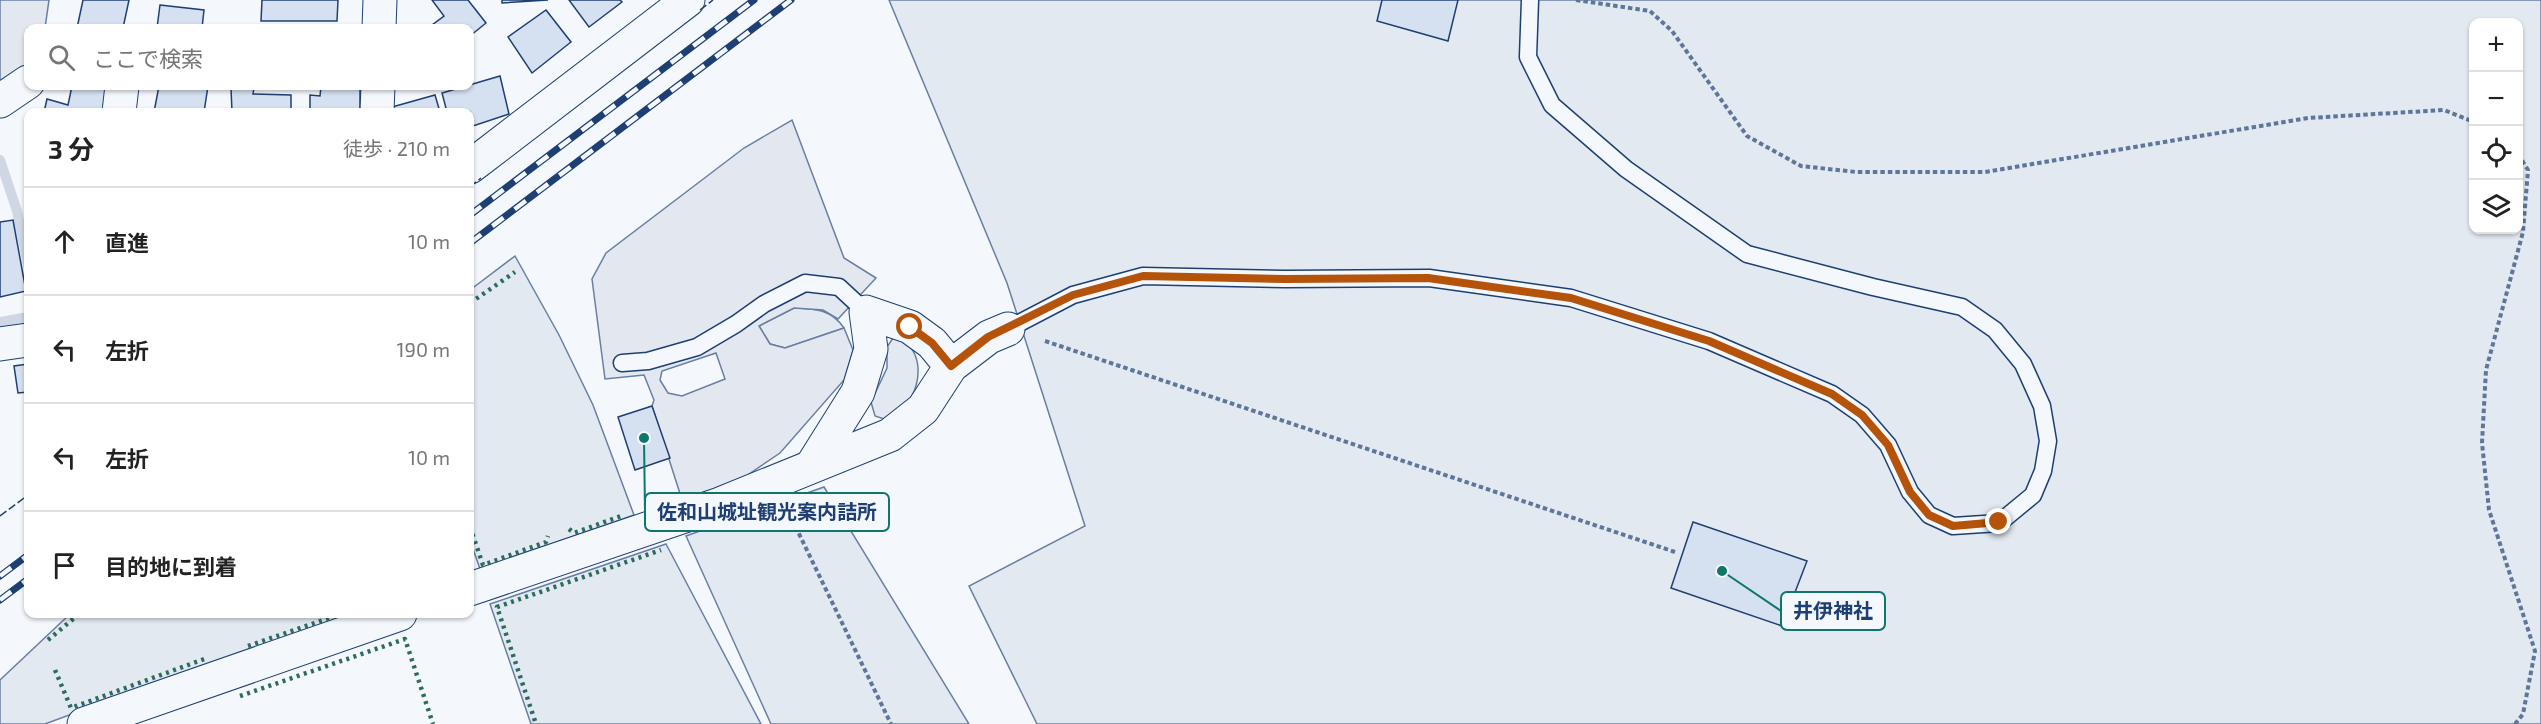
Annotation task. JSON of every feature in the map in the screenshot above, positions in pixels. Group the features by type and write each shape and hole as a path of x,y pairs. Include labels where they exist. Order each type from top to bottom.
{"street":[{"path":"379,24 380,0"},
{"path":"474,164 688,0"},
{"path":"119,108 122,90"},
{"path":"377,108 378,90"},
{"path":"811,467 858,392 871,349 866,312 910,327 932,343 951,366"},
{"path":"474,588 720,504 890,435 923,409 951,366 988,337 1008,328"},
{"path":"0,344 24,341"},
{"path":"84,724 389,618"}],"lane":[{"path":"1008,328 1073,295 1143,276 1285,279 1428,278 1571,298 1709,341 1832,394 1862,415 1888,445 1910,492 1929,515 1953,526 1999,522 2033,495 2043,471 2048,441 2042,406 2023,364 1995,330 1962,307 1873,287 1748,254 1626,169 1552,105 1528,57 1530,0"},
{"path":"622,363 648,361 697,347 764,304 805,283 839,287 866,312"}],"path":[{"path":"1576,0 1650,11 1672,32 1747,136 1801,166 1856,172 1985,172 2308,118 2444,110 2469,120"},
{"path":"2515,724 2523,714 2535,651 2489,510 2482,443 2486,370 2523,232 2528,170 2523,162"},
{"path":"1008,328 1675,552"},
{"path":"786,507 891,724"}],"shaded area":[{"path":"0,0 49,0 46,24 24,24 24,70 0,90"},
{"path":"889,0 2541,0 2541,724 1037,724 969,586 1085,526 1007,283"},
{"path":"792,120 844,258 876,278 838,319 823,310 794,308 759,326 770,344 785,348 844,328 853,350 844,380 780,453 746,476 683,503 652,406 654,400 644,375 605,379 592,279 606,253 744,148","holes":["716,353 725,379 682,396 668,393 660,380 662,371"]},
{"path":"515,256 559,335 593,405 634,515 480,569 474,552 474,287"},
{"path":"794,308 822,311 834,317 844,328 785,348 770,344 759,326"},
{"path":"893,338 903,341 910,347 918,365 918,375 913,395 907,403 884,419 875,416 871,402 887,368 887,347"},
{"path":"824,487 969,724 771,724 686,536"},
{"path":"666,544 761,724 531,724 490,604"},
{"path":"66,618 345,618 180,674 45,724 0,724 0,680"}],"building":[{"path":"83,0 129,0 124,24 78,24"},
{"path":"262,0 338,0 337,21 261,21"},
{"path":"432,0 468,0 486,23 474,33 474,24 433,24 444,16"},
{"path":"502,0 548,0 502,3"},
{"path":"569,0 620,0 622,2 589,27"},
{"path":"1382,0 1458,0 1448,41 1377,21"},
{"path":"160,5 204,10 202,24 158,24"},
{"path":"546,10 571,42 532,73 508,37"},
{"path":"500,76 509,114 474,126 474,108 446,108 442,93 452,90 474,90 474,84"},
{"path":"71,90 108,90 105,108 45,108 47,99 68,105"},
{"path":"158,90 207,90 205,108 155,108"},
{"path":"231,90 254,90 253,94 291,95 291,108 232,108"},
{"path":"321,90 360,90 360,108 310,108 310,95 320,96"},
{"path":"435,95 439,108 392,108"},
{"path":"13,220 24,291 0,297 0,222"},
{"path":"24,365 24,392 18,393 14,366"},
{"path":"652,406 670,458 635,470 618,417"},
{"path":"1693,522 1807,561 1782,626 1671,588"}],"waterway":[{"path":"0,160 17,211 24,245"},
{"path":"0,322 24,318"}],"railway":[{"path":"474,212 754,0"},
{"path":"474,240 791,0"},
{"path":"0,576 24,558"},
{"path":"0,600 24,582"}],"hedge":[{"path":"474,300 515,272"},
{"path":"569,529 574,533 624,515"},
{"path":"474,539 483,565 546,542 548,536"},
{"path":"535,721 497,607 661,550"},
{"path":"48,640 74,618"},
{"path":"248,646 329,618"},
{"path":"240,696 405,639 433,724"},
{"path":"55,670 71,708 207,658"}],"fence":[{"path":"700,10 713,0"},
{"path":"474,184 481,178"},
{"path":"0,516 24,498"}],"place":[{"name":"佐和山城址観光案内詰所","path":"644,438"},
{"name":"井伊神社","path":"1722,571"}],"route":[{"path":"910,327 932,343 951,366 988,337 1073,295 1143,276 1285,279 1428,278 1571,298 1709,341 1832,394 1862,415 1888,445 1910,492 1929,515 1953,526 1999,522"}]}
